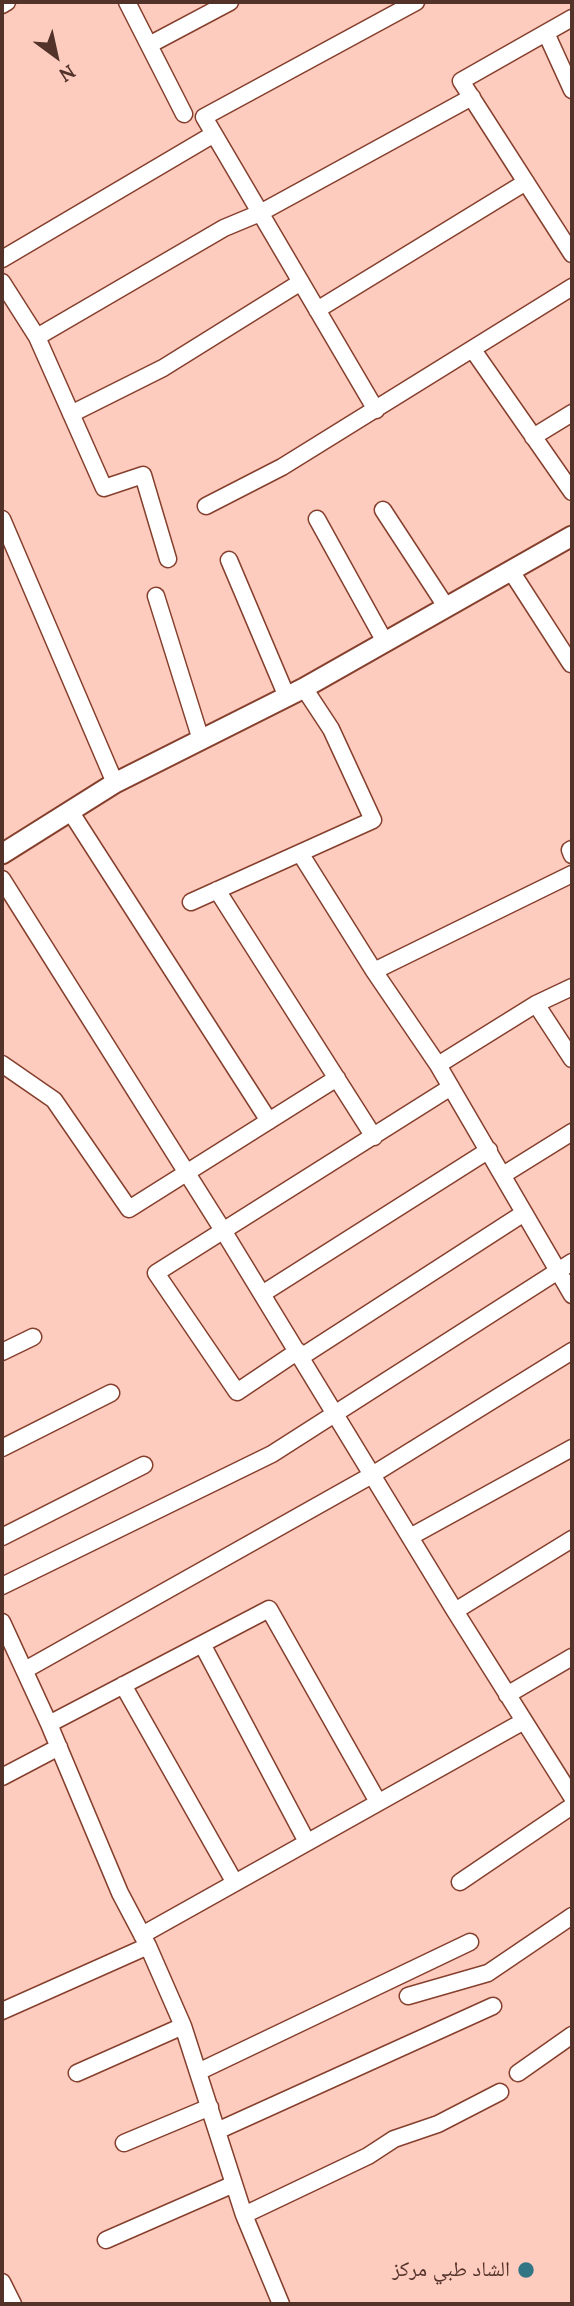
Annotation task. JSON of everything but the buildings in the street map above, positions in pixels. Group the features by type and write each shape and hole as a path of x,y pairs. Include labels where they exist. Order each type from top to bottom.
{"street":[{"path":"2,5 7,2"},
{"path":"127,2 184,114"},
{"path":"149,45 230,2"},
{"path":"376,410 204,117 416,2"},
{"path":"572,18 461,80 572,254"},
{"path":"546,33 572,90"},
{"path":"37,337 224,228 260,213 472,97"},
{"path":"2,259 214,134"},
{"path":"317,310 526,182"},
{"path":"2,282 37,337 104,488 143,475 168,559"},
{"path":"71,414 163,368 301,282"},
{"path":"206,506 282,467 572,287"},
{"path":"472,350 572,492"},
{"path":"534,437 572,414"},
{"path":"383,510 447,608"},
{"path":"2,519 115,783"},
{"path":"317,519 385,642"},
{"path":"2,854 115,783 296,692 572,536"},
{"path":"191,902 373,820 331,729 296,692 229,560"},
{"path":"511,571 570,664 572,663"},
{"path":"156,596 201,740"},
{"path":"70,811 269,1121"},
{"path":"300,853 374,971 452,1087 524,1213 565,1267 572,1295"},
{"path":"374,971 572,874"},
{"path":"2,879 300,1354 524,1721 566,1772 572,1797"},
{"path":"217,890 374,1137"},
{"path":"438,1065 537,1004 572,987"},
{"path":"537,1004 572,1059"},
{"path":"2,1064 54,1100 129,1209 337,1078"},
{"path":"452,1087 156,1273 237,1392 524,1213"},
{"path":"503,1175 572,1132"},
{"path":"262,1294 489,1150"},
{"path":"2,1586 272,1454 565,1267"},
{"path":"2,1352 33,1337"},
{"path":"25,1670 372,1475 572,1351"},
{"path":"2,1448 111,1394"},
{"path":"410,1537 572,1448"},
{"path":"2,1537 144,1465"},
{"path":"455,1611 572,1539"},
{"path":"49,1724 269,1609 378,1802"},
{"path":"2,1622 49,1724 120,1893 145,1940 183,2026 244,2215 281,2304"},
{"path":"202,1644 307,1842"},
{"path":"508,1695 572,1657"},
{"path":"123,1685 235,1882"},
{"path":"2,2011 145,1940 235,1882 524,1721"},
{"path":"2,1777 59,1747"},
{"path":"460,1882 572,1806"},
{"path":"408,1996 488,1973 572,1916"},
{"path":"198,2072 470,1942"},
{"path":"217,2131 493,2006"},
{"path":"77,2073 183,2026"},
{"path":"518,2073 572,2035"},
{"path":"244,2215 368,2156 394,2139 438,2124 500,2092"},
{"path":"124,2143 210,2107"},
{"path":"106,2240 234,2184"},
{"path":"2,2282 13,2304"}],"place":[{"name":"الشاد طبي مرکز","path":"526,2270"}]}
